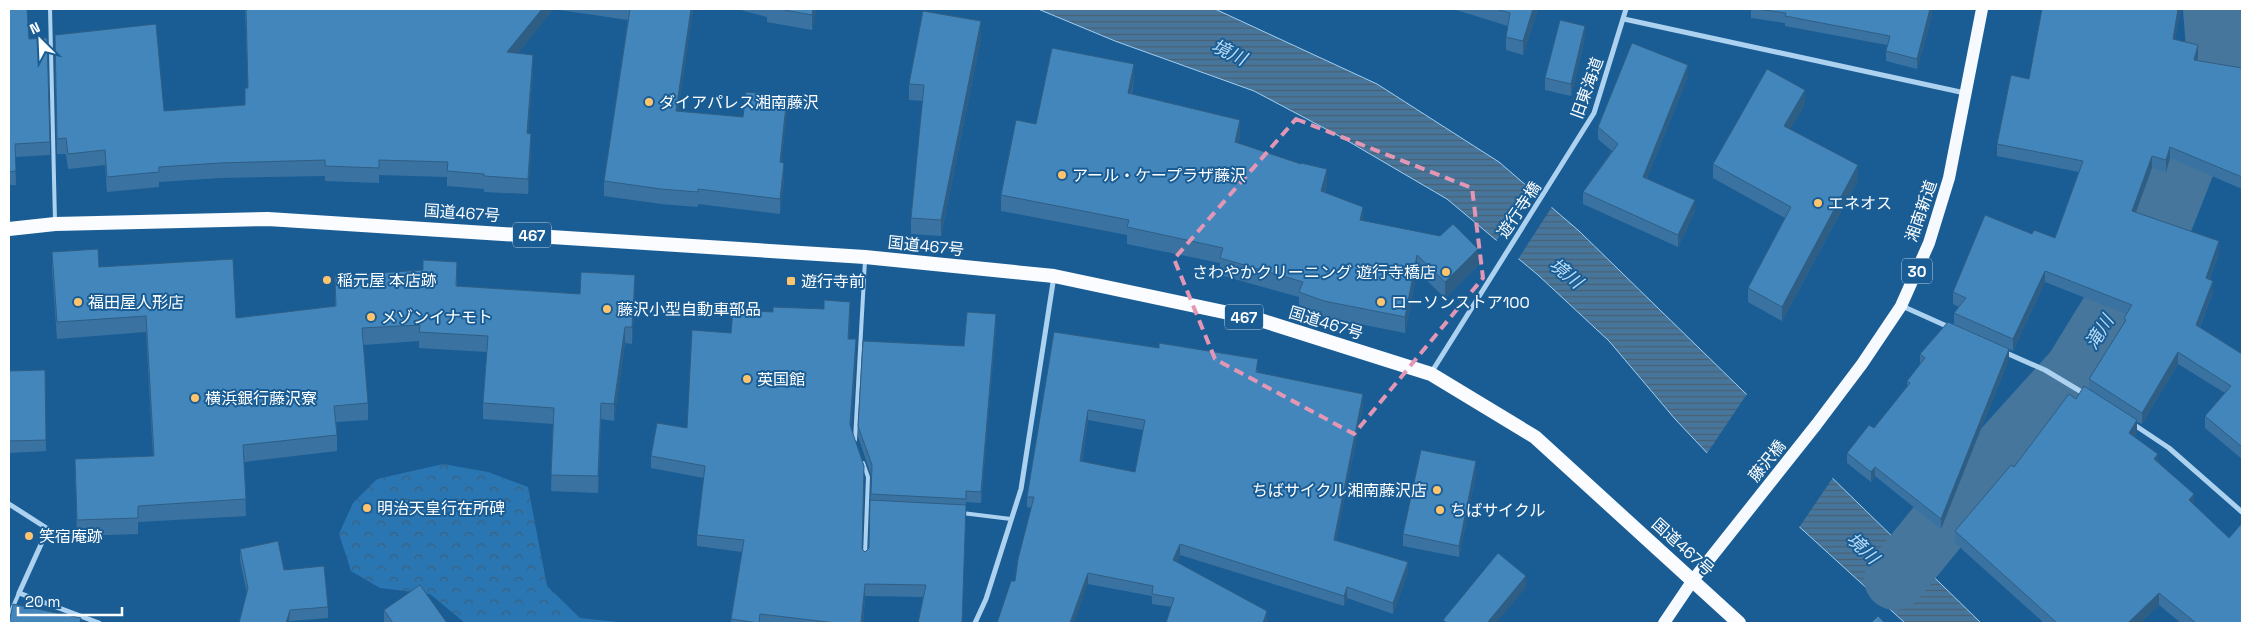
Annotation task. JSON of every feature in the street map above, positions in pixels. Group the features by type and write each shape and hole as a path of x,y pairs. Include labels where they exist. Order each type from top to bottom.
{"highway":[{"name":"国道467号","path":"9,228 55,224 268,219 865,257 1054,276 1257,320 1431,374 1535,437 1739,623"}],"main road":[{"name":"湘南新道","path":"1816,425 1862,364 1901,306 1929,243 1949,178 1982,9"},
{"name":"藤沢橋","path":"1693,580 1816,425"},
{"name":"30","path":"1664,623 1693,580"}],"street":[{"name":"旧東海道","path":"1560,171 1594,114 1626,9"},
{"path":"1624,19 1965,93"},
{"name":"遊行寺橋","path":"1431,374 1499,263 1560,171"},
{"path":"975,623 986,599 1021,489 1054,276"},
{"path":"1901,306 1958,332"},
{"path":"1998,349 2045,370 2087,395"},
{"path":"2128,420 2169,448 2242,512"},
{"path":"9,504 48,529 19,593 99,623"}],"lane":[{"path":"50,9 55,224"},
{"path":"857,445 854,437 865,257"},
{"path":"862,461 868,477 865,560"},
{"path":"867,508 876,509"},
{"path":"953,512 1011,519"},
{"path":"9,616 19,593"}],"highlighted area":[{"path":"1296,119 1472,188 1483,278 1354,434 1215,359 1174,259"}],"green space":[{"path":"443,464 488,472 528,487 547,586 580,618 627,623 465,623 430,594 380,588 351,571 339,534 353,503 377,479"}],"water":[{"name":"境川","path":"1038,9 1215,9 1377,84 1499,162 1579,231 1981,623 1905,623 1771,501 1728,475 1675,419 1609,341 1538,275 1447,199 1341,137 1254,91 1115,41"}],"pier":[{"path":"1532,187 1553,205 1517,261 1495,243"},
{"path":"1749,391 1834,476 1798,529 1770,503 1727,477 1706,455"}],"building":[{"path":"9,9 27,9 29,39 47,38 50,142 15,144 16,171 9,172"},
{"path":"246,9 542,9 507,52 533,55 527,133 531,134 528,179 447,171 448,162 379,160 379,168 325,166 325,160 220,163 159,167 159,172 107,177 105,150 68,154 66,138 57,139 55,35 156,24 164,111 245,105 245,88 248,88"},
{"path":"630,9 691,9 676,111 743,117 746,92 787,96 780,162 784,163 780,199 698,189 698,192 661,189 604,181"},
{"path":"779,9 813,9 812,15"},
{"path":"1496,9 1533,9 1523,41 1506,37 1510,13"},
{"path":"1757,9 1930,9 1917,59 1886,51 1890,36 1785,16 1786,13"},
{"path":"2042,9 2178,9 2173,39 2198,45 2194,60 2242,68 2242,177 2170,147 2166,160 2152,156 2132,211 2219,241 2206,278 2213,281 2196,325 2242,354 2242,447 2205,416 2231,386 2178,352 2142,413 2089,379 2126,320 2124,318 2132,305 2045,271 2013,339 1954,313 1966,298 1953,292 1985,215 2032,234 2034,230 2055,238 2083,161 1997,144 2011,75 2029,79"},
{"path":"923,11 981,21 941,220 911,218 924,85 909,84"},
{"path":"1560,20 1585,26 1571,84 1545,78"},
{"path":"1632,43 1688,65 1643,177 1695,200 1678,235 1583,192 1618,144 1598,127"},
{"path":"1052,48 1134,64 1128,93 1240,120 1235,142 1301,164 1327,169 1321,191 1363,207 1360,220 1440,236 1453,224 1478,249 1445,282 1417,255 1405,317 1324,301 1299,292 1303,282 1220,258 1223,248 1127,227 1129,220 1001,195 1016,120 1036,124"},
{"path":"1767,69 1805,90 1784,126 1858,165 1782,307 1748,288 1791,207 1713,164"},
{"path":"98,249 99,267 233,259 236,318 336,306 335,276 423,270 423,260 457,262 456,286 580,294 581,272 635,275 632,327 625,327 614,404 601,403 598,476 551,475 554,408 483,403 488,336 419,332 420,325 362,328 368,403 334,406 337,435 243,445 246,499 138,506 138,518 77,520 75,459 154,456 146,316 57,322 52,252"},
{"path":"824,300 850,302 848,339 856,339 850,425 864,466 862,549 865,552 869,548 870,500 966,505 962,623 918,623 926,585 865,584 861,623 836,623 760,614 759,623 731,619 744,540 697,535 705,466 651,456 657,423 687,428 692,330 731,333 733,310 773,312 773,307 824,309"},
{"path":"967,312 996,314 981,492 966,491 966,499 871,494 872,465 858,426 863,341 964,346"},
{"path":"1948,322 2009,349 1941,519 1875,467 1871,472 1847,453 1869,425 1874,428 1910,383 1907,381 1925,358 1920,354"},
{"path":"1054,332 1159,348 1159,343 1258,359 1256,372 1363,394 1334,540 1408,562 1393,603 1347,587 1344,596 1180,544 1173,560 1267,611 1263,623 1166,623 1174,598 1152,594 1153,586 1088,573 1070,623 997,623 1011,581 1015,581 1018,559 1034,497 1027,497","holes":["1088,410 1145,420 1135,472 1080,461"]},
{"path":"45,370 46,440 9,441 9,371"},
{"path":"2084,386 2137,420 2129,433 2158,454 2154,459 2194,494 2189,500 2229,538 2242,523 2242,623 2196,623 2159,593 2128,623 2057,623 1955,531 2011,465 2014,467 2069,394 2076,399"},
{"name":"ちばサイクル","path":"1421,450 1476,461 1459,546 1403,534"},
{"path":"278,541 284,570 324,566 328,607 290,610 286,623 239,623 248,588 240,549"},
{"path":"1498,553 1526,576 1487,623 1447,623 1443,620"},
{"path":"420,585 447,623 393,623 384,610"},
{"path":"13,604 81,618 80,623 9,623"},
{"path":"1878,616 1885,623 1871,623"}],"waterway":[{"name":"滝川","path":"1895,579 1970,487 2075,371 2152,246 2208,104 2218,59 2214,9"}],"place":[{"name":"ダイアパレス湘南藤沢","path":"649,102"},
{"name":"アール・ケープラザ藤沢","path":"1062,175"},
{"name":"エネオス","path":"1818,203"},
{"name":"さわやかクリーニング 遊行寺橋店","path":"1446,272"},
{"name":"稲元屋 本店跡","path":"327,280"},
{"name":"遊行寺前","path":"791,281"},
{"name":"福田屋人形店","path":"78,302"},
{"name":"ローソンストア100","path":"1381,302"},
{"name":"藤沢小型自動車部品","path":"607,309"},
{"name":"メゾンイナモト","path":"371,317"},
{"name":"英国館","path":"747,379"},
{"name":"横浜銀行藤沢寮","path":"195,398"},
{"name":"ちばサイクル湘南藤沢店","path":"1437,490"},
{"name":"明治天皇行在所碑","path":"367,508"},
{"name":"ちばサイクル","path":"1440,510"},
{"name":"笑宿庵跡","path":"29,536"}]}
